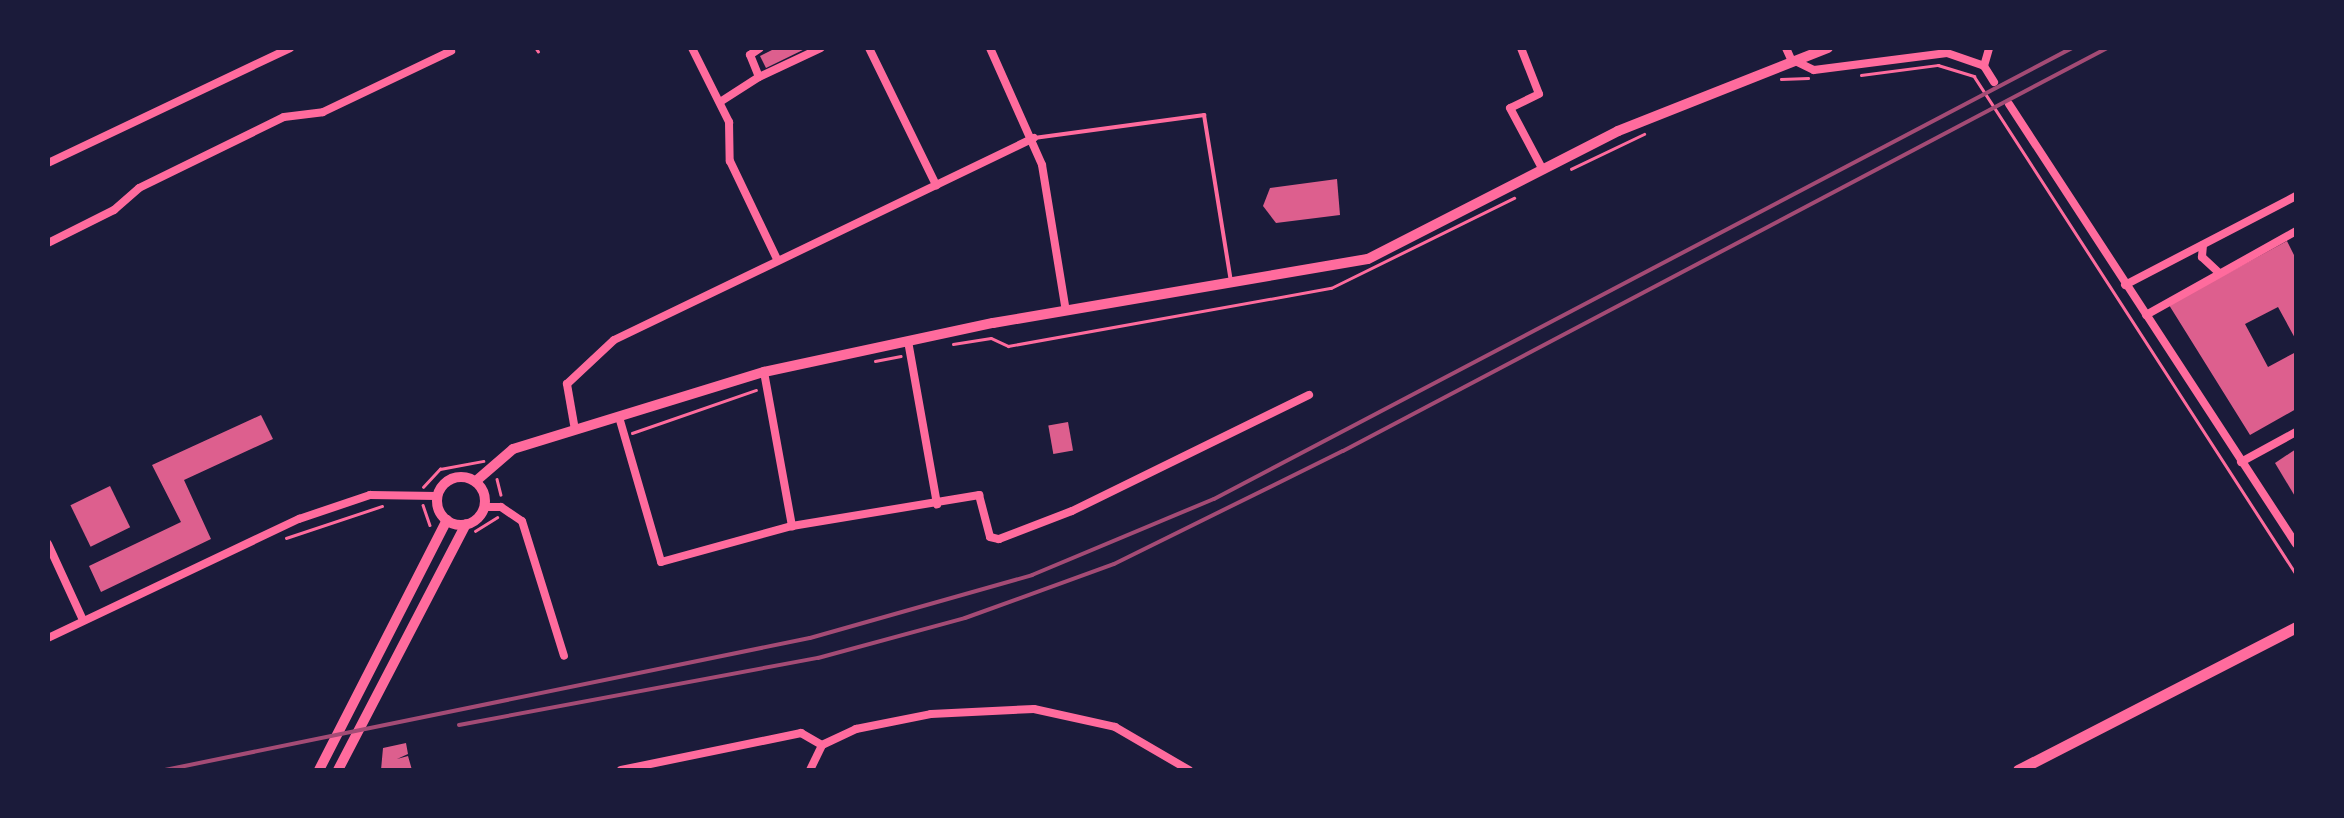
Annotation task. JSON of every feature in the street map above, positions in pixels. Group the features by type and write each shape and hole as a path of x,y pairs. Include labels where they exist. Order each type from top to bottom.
{"main road":[{"path":"2018,770 2296,627"}],"street":[{"path":"48,163 290,48"},
{"path":"692,48 729,122 730,161 777,259"},
{"path":"759,77 750,55 760,48"},
{"path":"720,102 759,77 821,48"},
{"path":"869,48 936,185"},
{"path":"990,48 1034,138 1066,311"},
{"path":"1521,48 1539,94 1510,108 1543,170"},
{"path":"1786,48 1791,60 1814,70 1946,53 1984,66 1994,82"},
{"path":"437,496 452,478 476,481 513,449 764,372 1066,311 1232,285 1368,258 1618,131 1828,48"},
{"path":"1984,66 1989,48"},
{"path":"48,242 114,210 140,188 284,117 324,112 451,51"},
{"path":"2010,104 2296,544"},
{"path":"575,430 567,384 614,340 1034,138"},
{"path":"2126,285 2296,196"},
{"path":"2146,316 2296,232"},
{"path":"2203,245 2202,256 2219,273"},
{"path":"908,341 938,504"},
{"path":"764,372 792,526"},
{"path":"619,417 662,562 792,526 980,495 990,537 999,539 1072,512 1309,396"},
{"path":"2240,462 2296,432"},
{"path":"476,481 484,507"},
{"path":"48,638 299,519 370,494 437,496"},
{"path":"319,770 447,520 437,496"},
{"path":"338,770 466,524 484,507 500,507 522,521 564,656"},
{"path":"447,520 466,524"},
{"path":"48,544 83,620"},
{"path":"810,770 822,744 856,728 931,714 1034,709 1115,726 1189,770"},
{"path":"621,770 801,733 822,744"}],"lane":[{"path":"1034,138 1110,124 1204,114 1232,285"}],"path":[{"path":"1848,76 1938,65 1974,76 2296,574"},
{"path":"1767,80 1818,78"},
{"path":"424,480 467,460"},
{"path":"405,503 423,507 435,530"},
{"path":"283,538 394,504"},
{"path":"467,539 490,520"}],"building":[{"path":"776,48 807,48 766,68 760,56"},
{"path":"1337,179 1340,215 1276,223 1263,206 1270,188"},
{"path":"2287,241 2296,259 2296,340 2278,307 2245,324 2268,367 2296,352 2296,409 2250,435 2169,305"},
{"path":"261,415 273,439 184,480 211,539 101,592 89,566 181,522 152,465"},
{"path":"1068,422 1073,451 1053,454 1048,425"},
{"path":"2296,449 2296,498 2275,463"},
{"path":"110,486 130,527 91,547 70,505"},
{"path":"406,743 408,754 397,759 408,756 412,770 381,770 383,748"}],"railway":[{"path":"165,770 810,638 1032,575 1214,499 2072,48"},
{"path":"459,725 818,658 965,618 1114,564 1343,451 2107,48"}]}
